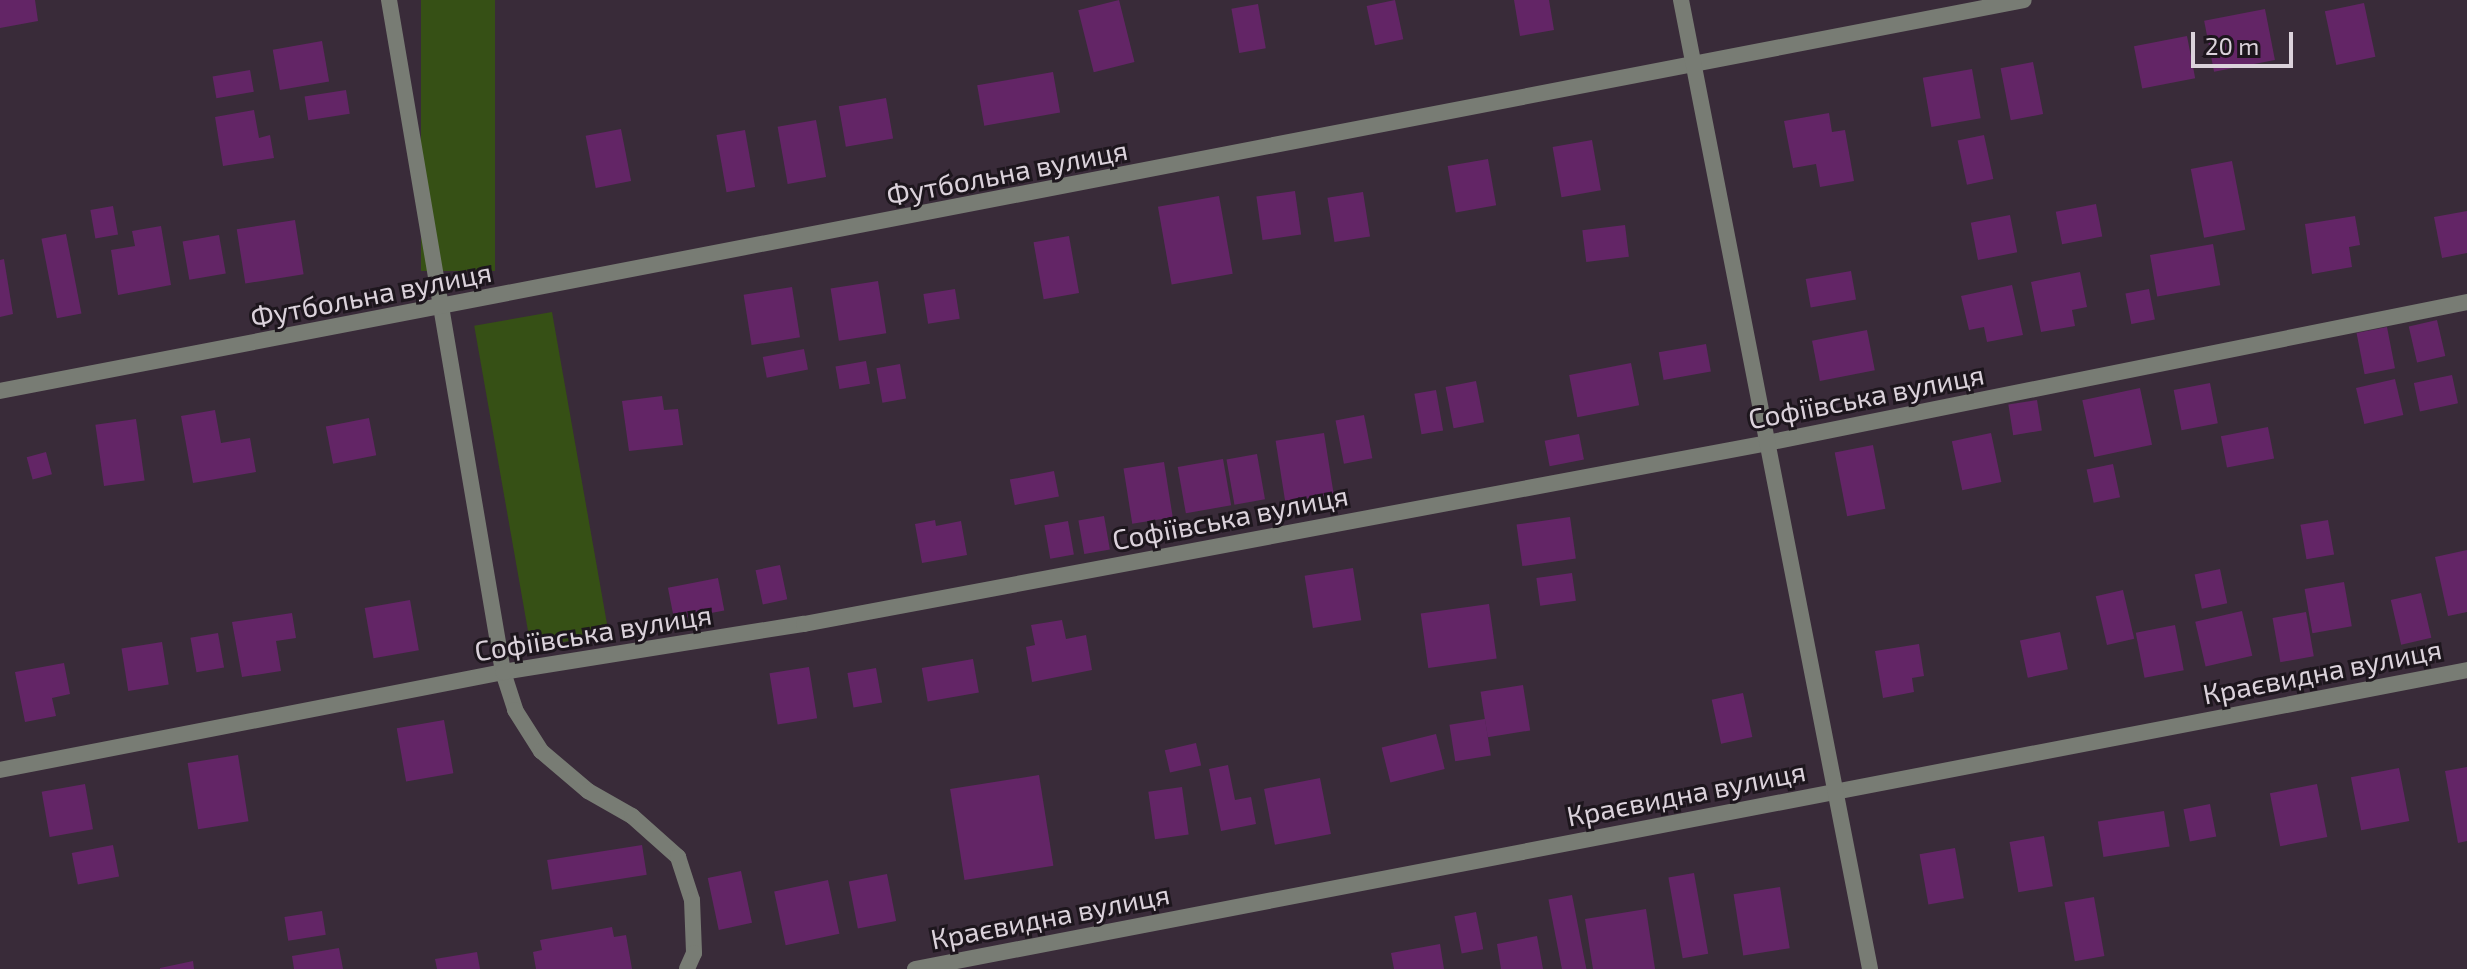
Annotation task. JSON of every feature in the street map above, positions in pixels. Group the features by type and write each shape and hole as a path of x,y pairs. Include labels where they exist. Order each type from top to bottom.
{"street":[{"path":"389,0 503,672 515,710 541,751 588,791 632,816 678,857 692,900 694,953 687,969"},
{"path":"1681,0 1870,969"},
{"name":"Футбольна вулиця","path":"0,391 2024,0"},
{"name":"Софіївська вулиця","path":"0,770 503,672 804,624 1767,443 2467,302"},
{"name":"Краєвидна вулиця","path":"915,969 2467,670"}],"green space":[{"path":"421,0 495,0 495,271 421,271"},
{"path":"552,312 609,634 531,648 474,326"}],"building":[{"path":"0,0 35,0 38,21 0,28"},
{"path":"1119,0 1134,62 1094,72 1078,10"},
{"path":"1395,0 1403,39 1375,45 1367,6"},
{"path":"1514,0 1549,0 1554,30 1520,36"},
{"path":"2364,3 2375,57 2336,65 2325,11"},
{"path":"1258,4 1266,48 1239,53 1231,9"},
{"path":"2265,9 2275,60 2214,72 2204,21"},
{"path":"2187,36 2195,78 2142,89 2134,46"},
{"path":"322,41 329,81 280,90 273,50"},
{"path":"2033,62 2043,114 2011,120 2001,68"},
{"path":"1972,69 1981,118 1931,127 1923,78"},
{"path":"250,70 254,92 216,98 213,77"},
{"path":"1053,72 1060,112 984,126 977,85"},
{"path":"346,90 350,114 308,120 305,97"},
{"path":"886,98 893,138 846,147 839,106"},
{"path":"254,110 259,138 270,135 274,158 223,166 215,117"},
{"path":"1829,113 1832,132 1845,130 1854,181 1820,187 1816,164 1793,168 1784,121"},
{"path":"816,120 826,177 788,184 778,127"},
{"path":"621,129 631,181 596,188 586,136"},
{"path":"745,130 755,187 727,192 716,135"},
{"path":"1984,135 1993,179 1967,185 1958,141"},
{"path":"1592,140 1601,190 1561,197 1553,147"},
{"path":"1488,159 1496,205 1456,212 1448,166"},
{"path":"2232,161 2245,230 2204,238 2191,169"},
{"path":"1295,191 1301,235 1263,240 1256,196"},
{"path":"1363,192 1370,236 1334,242 1327,198"},
{"path":"1219,196 1233,274 1172,285 1158,207"},
{"path":"2096,204 2102,236 2062,244 2056,212"},
{"path":"113,206 118,235 95,239 90,210"},
{"path":"2467,211 2467,253 2442,258 2434,217"},
{"path":"2010,215 2017,252 1978,260 1971,223"},
{"path":"2355,216 2360,245 2349,247 2352,267 2312,274 2305,224"},
{"path":"295,220 304,274 245,284 237,229"},
{"path":"1625,225 1629,257 1586,262 1582,230"},
{"path":"161,226 171,285 118,295 111,250 135,246 132,231"},
{"path":"66,234 81,314 57,318 41,239"},
{"path":"219,235 226,273 189,280 183,241"},
{"path":"1069,236 1079,293 1044,299 1034,242"},
{"path":"2213,244 2220,285 2157,296 2150,255"},
{"path":"4,259 13,314 0,317 0,260"},
{"path":"1851,271 1856,300 1811,308 1806,279"},
{"path":"2080,272 2087,307 2072,310 2075,326 2041,332 2031,282"},
{"path":"878,281 886,333 839,341 831,289"},
{"path":"2012,285 2023,335 1987,342 1984,327 1969,330 1961,296"},
{"path":"792,287 800,337 752,345 744,295"},
{"path":"955,289 960,319 928,324 923,294"},
{"path":"2149,289 2155,319 2131,324 2125,294"},
{"path":"2437,320 2445,356 2417,363 2409,327"},
{"path":"2387,327 2395,368 2365,374 2357,333"},
{"path":"1867,330 1875,370 1820,381 1812,341"},
{"path":"1706,344 1711,372 1664,380 1659,352"},
{"path":"804,349 808,370 767,378 763,357"},
{"path":"866,361 870,384 839,389 835,366"},
{"path":"1631,363 1639,405 1577,417 1569,375"},
{"path":"900,364 906,398 882,403 876,368"},
{"path":"2452,375 2458,403 2420,411 2414,383"},
{"path":"2395,379 2403,415 2364,424 2356,388"},
{"path":"1476,381 1484,422 1454,428 1446,387"},
{"path":"2210,383 2218,423 2182,430 2174,390"},
{"path":"2140,388 2152,445 2094,457 2082,400"},
{"path":"1436,390 1443,430 1421,434 1414,394"},
{"path":"662,396 664,410 678,409 683,445 629,451 622,401"},
{"path":"2037,400 2042,431 2013,435 2008,405"},
{"path":"215,410 221,443 250,438 256,472 193,483 181,416"},
{"path":"1364,415 1372,458 1344,464 1336,421"},
{"path":"369,418 376,455 333,464 326,426"},
{"path":"136,419 145,480 104,486 95,425"},
{"path":"2268,427 2274,458 2227,468 2221,436"},
{"path":"1324,433 1334,494 1285,502 1276,441"},
{"path":"1991,433 2001,482 1962,490 1952,441"},
{"path":"1579,434 1584,460 1550,466 1545,441"},
{"path":"1873,445 1885,509 1847,516 1835,452"},
{"path":"46,452 52,474 33,479 27,457"},
{"path":"1257,454 1265,499 1234,505 1226,459"},
{"path":"1223,459 1231,505 1186,513 1178,467"},
{"path":"1164,462 1173,517 1132,524 1124,468"},
{"path":"2113,464 2120,497 2094,503 2087,470"},
{"path":"1054,471 1059,497 1015,505 1010,480"},
{"path":"1104,516 1110,549 1084,554 1078,521"},
{"path":"1570,517 1576,559 1522,566 1517,525"},
{"path":"935,520 936,526 961,521 967,555 922,563 915,524"},
{"path":"2328,520 2334,554 2307,559 2300,525"},
{"path":"1068,521 1074,554 1050,559 1044,525"},
{"path":"2467,550 2467,612 2448,616 2435,557"},
{"path":"780,565 787,599 763,604 756,570"},
{"path":"1353,568 1361,620 1313,628 1305,576"},
{"path":"2220,569 2227,603 2202,609 2195,574"},
{"path":"1572,573 1576,601 1540,606 1536,578"},
{"path":"718,578 724,610 674,620 668,588"},
{"path":"2344,582 2352,626 2312,633 2305,589"},
{"path":"2123,590 2134,639 2107,645 2096,596"},
{"path":"2421,593 2431,638 2401,645 2391,600"},
{"path":"410,600 419,650 374,658 365,608"},
{"path":"1489,604 1497,658 1428,668 1421,614"},
{"path":"2242,611 2252,656 2206,667 2195,622"},
{"path":"2306,612 2314,656 2280,662 2273,618"},
{"path":"292,613 296,638 276,641 281,671 242,677 232,622"},
{"path":"1062,620 1066,639 1086,635 1092,670 1032,682 1026,647 1035,645 1031,625"},
{"path":"2175,625 2184,670 2145,678 2136,633"},
{"path":"2060,632 2068,669 2028,678 2020,641"},
{"path":"218,633 224,667 197,672 190,638"},
{"path":"162,642 169,684 128,691 122,648"},
{"path":"1919,644 1924,676 1912,678 1914,692 1883,698 1875,651"},
{"path":"973,659 979,692 928,702 922,668"},
{"path":"64,663 70,694 52,698 56,716 25,722 15,672"},
{"path":"809,667 817,718 778,725 769,673"},
{"path":"876,668 882,702 854,708 847,673"},
{"path":"1523,685 1530,730 1488,737 1481,692"},
{"path":"1743,693 1752,737 1721,744 1712,700"},
{"path":"1485,719 1491,756 1455,761 1449,725"},
{"path":"444,720 453,773 406,782 397,728"},
{"path":"1436,734 1445,769 1390,782 1382,748"},
{"path":"1196,743 1201,765 1170,773 1165,750"},
{"path":"238,755 248,821 198,829 188,763"},
{"path":"1228,765 1235,800 1251,797 1256,824 1221,831 1209,769"},
{"path":"2467,767 2467,841 2458,843 2445,771"},
{"path":"2399,768 2409,821 2361,830 2351,777"},
{"path":"1039,775 1053,866 965,880 950,789"},
{"path":"1320,778 1331,834 1275,845 1264,789"},
{"path":"85,784 93,829 50,837 42,792"},
{"path":"2317,784 2327,837 2280,846 2270,793"},
{"path":"1182,787 1189,835 1155,839 1148,792"},
{"path":"2210,804 2216,836 2190,842 2183,809"},
{"path":"2164,811 2170,847 2103,857 2098,821"},
{"path":"2044,836 2053,886 2018,892 2010,842"},
{"path":"113,845 119,876 78,884 72,853"},
{"path":"642,845 647,875 552,890 547,860"},
{"path":"1955,848 1964,898 1928,904 1920,854"},
{"path":"741,871 752,923 719,930 708,878"},
{"path":"1694,873 1708,954 1683,958 1668,878"},
{"path":"887,874 896,921 858,929 849,881"},
{"path":"828,880 839,934 786,945 774,891"},
{"path":"1780,887 1790,948 1743,956 1734,894"},
{"path":"1572,895 1586,969 1562,969 1548,900"},
{"path":"2094,897 2104,956 2075,961 2064,902"},
{"path":"1646,909 1655,969 1593,969 1585,919"},
{"path":"322,911 326,935 288,941 284,917"},
{"path":"1476,912 1483,949 1462,953 1454,916"},
{"path":"612,927 614,937 626,935 632,969 536,969 533,952 542,950 540,940"},
{"path":"1537,936 1543,969 1501,969 1497,944"},
{"path":"1440,944 1444,969 1394,969 1391,953"},
{"path":"339,948 343,969 294,969 292,956"},
{"path":"477,952 480,969 437,969 435,959"},
{"path":"193,961 194,969 160,969 160,968"}]}
